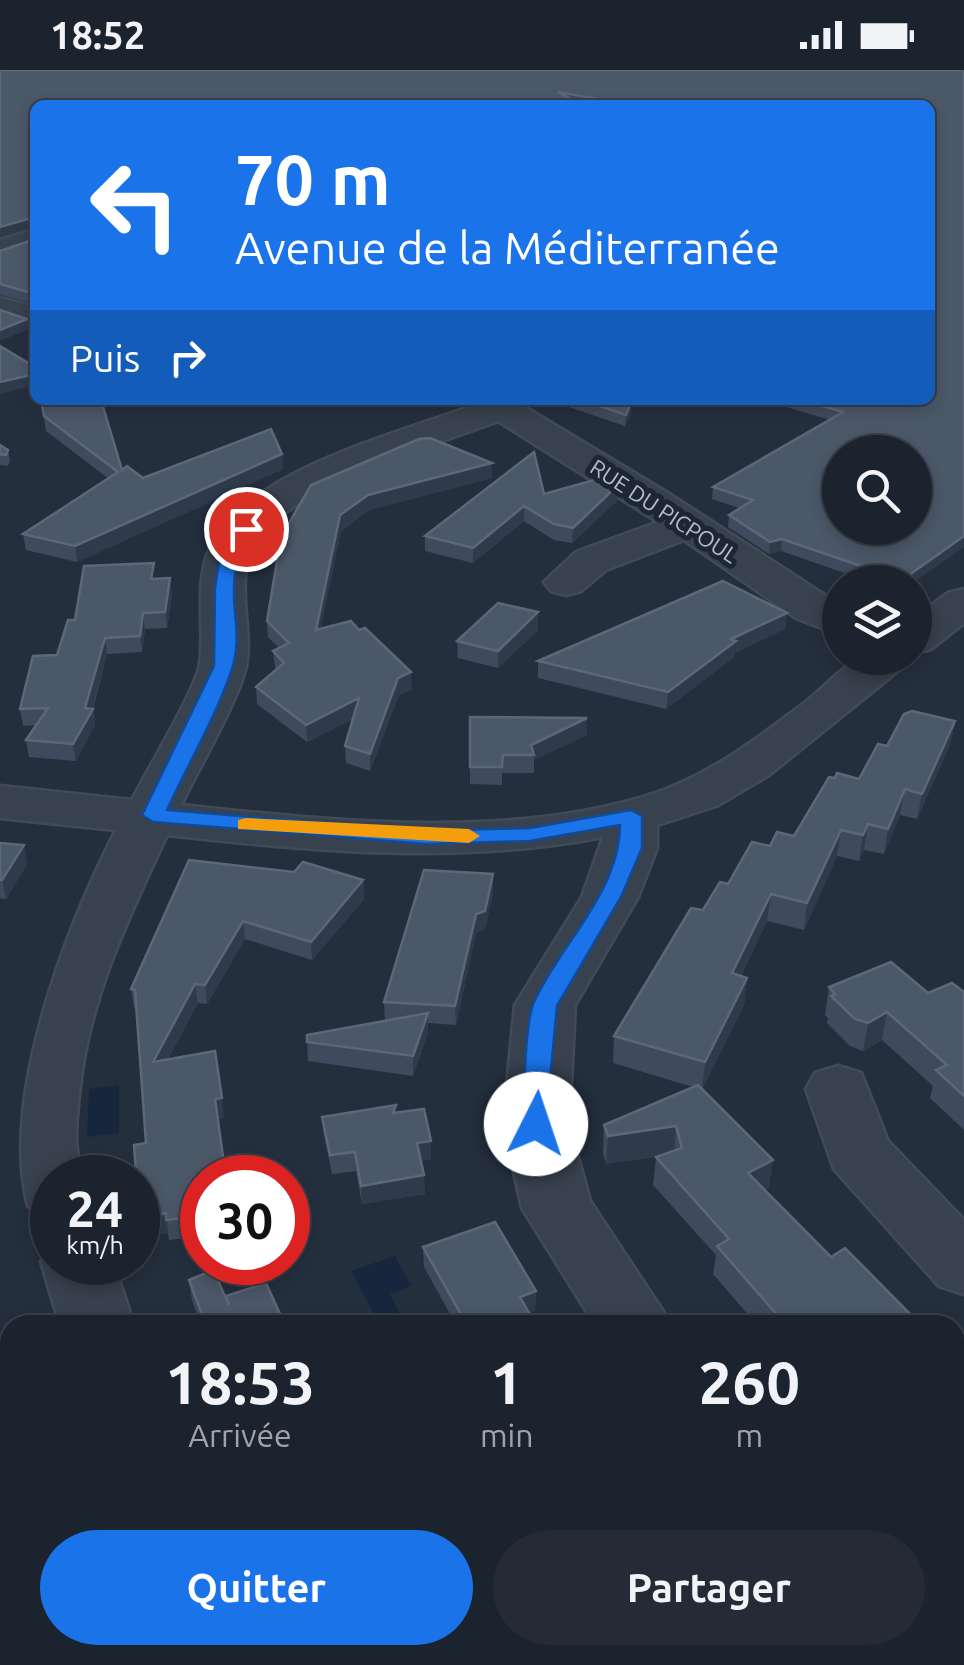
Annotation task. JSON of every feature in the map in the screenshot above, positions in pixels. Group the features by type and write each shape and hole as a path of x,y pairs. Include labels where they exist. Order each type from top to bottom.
{"street":[{"path":"0,250 30,240"},
{"path":"0,307 30,316"},
{"path":"42,1155 53,1040 78,962 224,666 224,588 230,550 263,508 302,484 492,405"},
{"name":"RUE DU PICPOUL","path":"496,405 822,614"},
{"path":"566,582 591,561 687,525"},
{"path":"932,627 964,602"},
{"path":"0,802 426,837 530,834 631,816 697,795 756,762 870,675"},
{"path":"628,1315 557,1208 536,1124 545,1006 610,897 630,848 631,816"},
{"path":"838,1090 858,1152 964,1266"},
{"path":"84,1285 94,1315"}],"water":[{"path":"119,1085 119,1133 87,1137 89,1089"},
{"path":"395,1256 411,1286 390,1294 400,1314 374,1315 351,1271"}],"building":[{"path":"0,70 964,70 964,536 923,565 858,565 782,539 770,542 729,515 753,500 713,487 843,412 819,405 935,405 935,100 604,100 558,92 573,100 30,100 30,218 0,227"},
{"path":"30,241 30,293 0,284 0,251"},
{"path":"0,310 27,319 0,330"},
{"path":"0,346 30,364 30,375 0,382"},
{"path":"42,405 102,405 122,470 127,466 143,478 271,429 282,454 75,546 23,534 118,472 44,416"},
{"path":"597,405 630,405 626,415"},
{"path":"430,438 492,463 368,495 340,515 316,630 351,621 359,630 365,628 411,672 398,678 370,754 345,746 359,698 306,725 256,687 284,663 273,651 289,643 267,621 281,537 311,485 419,439"},
{"path":"534,452 544,494 605,477 618,485 573,528 554,524 524,506 473,548 425,536"},
{"path":"154,563 151,579 170,578 165,612 143,613 140,636 105,638 85,708 93,709 73,744 26,740 48,708 20,709 33,656 57,655 68,620 75,620 84,566"},
{"path":"723,581 787,613 731,639 736,641 668,692 538,661"},
{"path":"498,603 538,612 498,651 457,641"},
{"path":"912,711 955,721 922,794 905,789 888,829 868,824 863,835 841,830 807,903 771,894 732,973 747,978 705,1062 614,1036 691,908 703,910 720,882 728,884 752,842 770,846 777,832 794,836 829,777 835,778 837,773 859,779 878,744 887,746 904,714"},
{"path":"470,717 587,718 531,745 534,755 503,755 502,767 470,767"},
{"path":"0,843 24,845 2,880 0,880"},
{"path":"189,860 294,872 303,862 363,880 311,942 243,921 205,985 195,984 153,1062 215,1051 222,1098 215,1099 223,1155 180,1155 180,1218 166,1220 166,1213 160,1214 160,1155 135,1155 134,1145 146,1143 135,990 131,989"},
{"path":"424,870 493,874 485,911 476,914 455,1006 384,1002"},
{"path":"891,962 928,993 952,983 964,992 964,1096 936,1070 947,1065 887,1012 868,1023 855,1019 831,996 835,994 829,987"},
{"path":"428,1013 413,1056 307,1042 307,1035"},
{"path":"698,1085 773,1160 748,1173 831,1257 845,1248 911,1315 777,1315 717,1246 729,1239 656,1157 682,1148 676,1126 608,1136 604,1125"},
{"path":"396,1105 393,1113 424,1109 431,1141 417,1143 424,1175 361,1186 355,1152 330,1155 322,1117"},
{"path":"495,1222 536,1291 520,1297 530,1315 461,1315 423,1247"},
{"path":"191,1285 220,1285 229,1305 226,1296 267,1285 280,1315 202,1315"}],"slow traffic":[{"path":"246,824 426,837 469,836"}],"route":[{"path":"246,529 230,550 224,588 224,666 153,815 426,837 530,834 631,816 630,848 610,897 545,1006 536,1124"}]}
